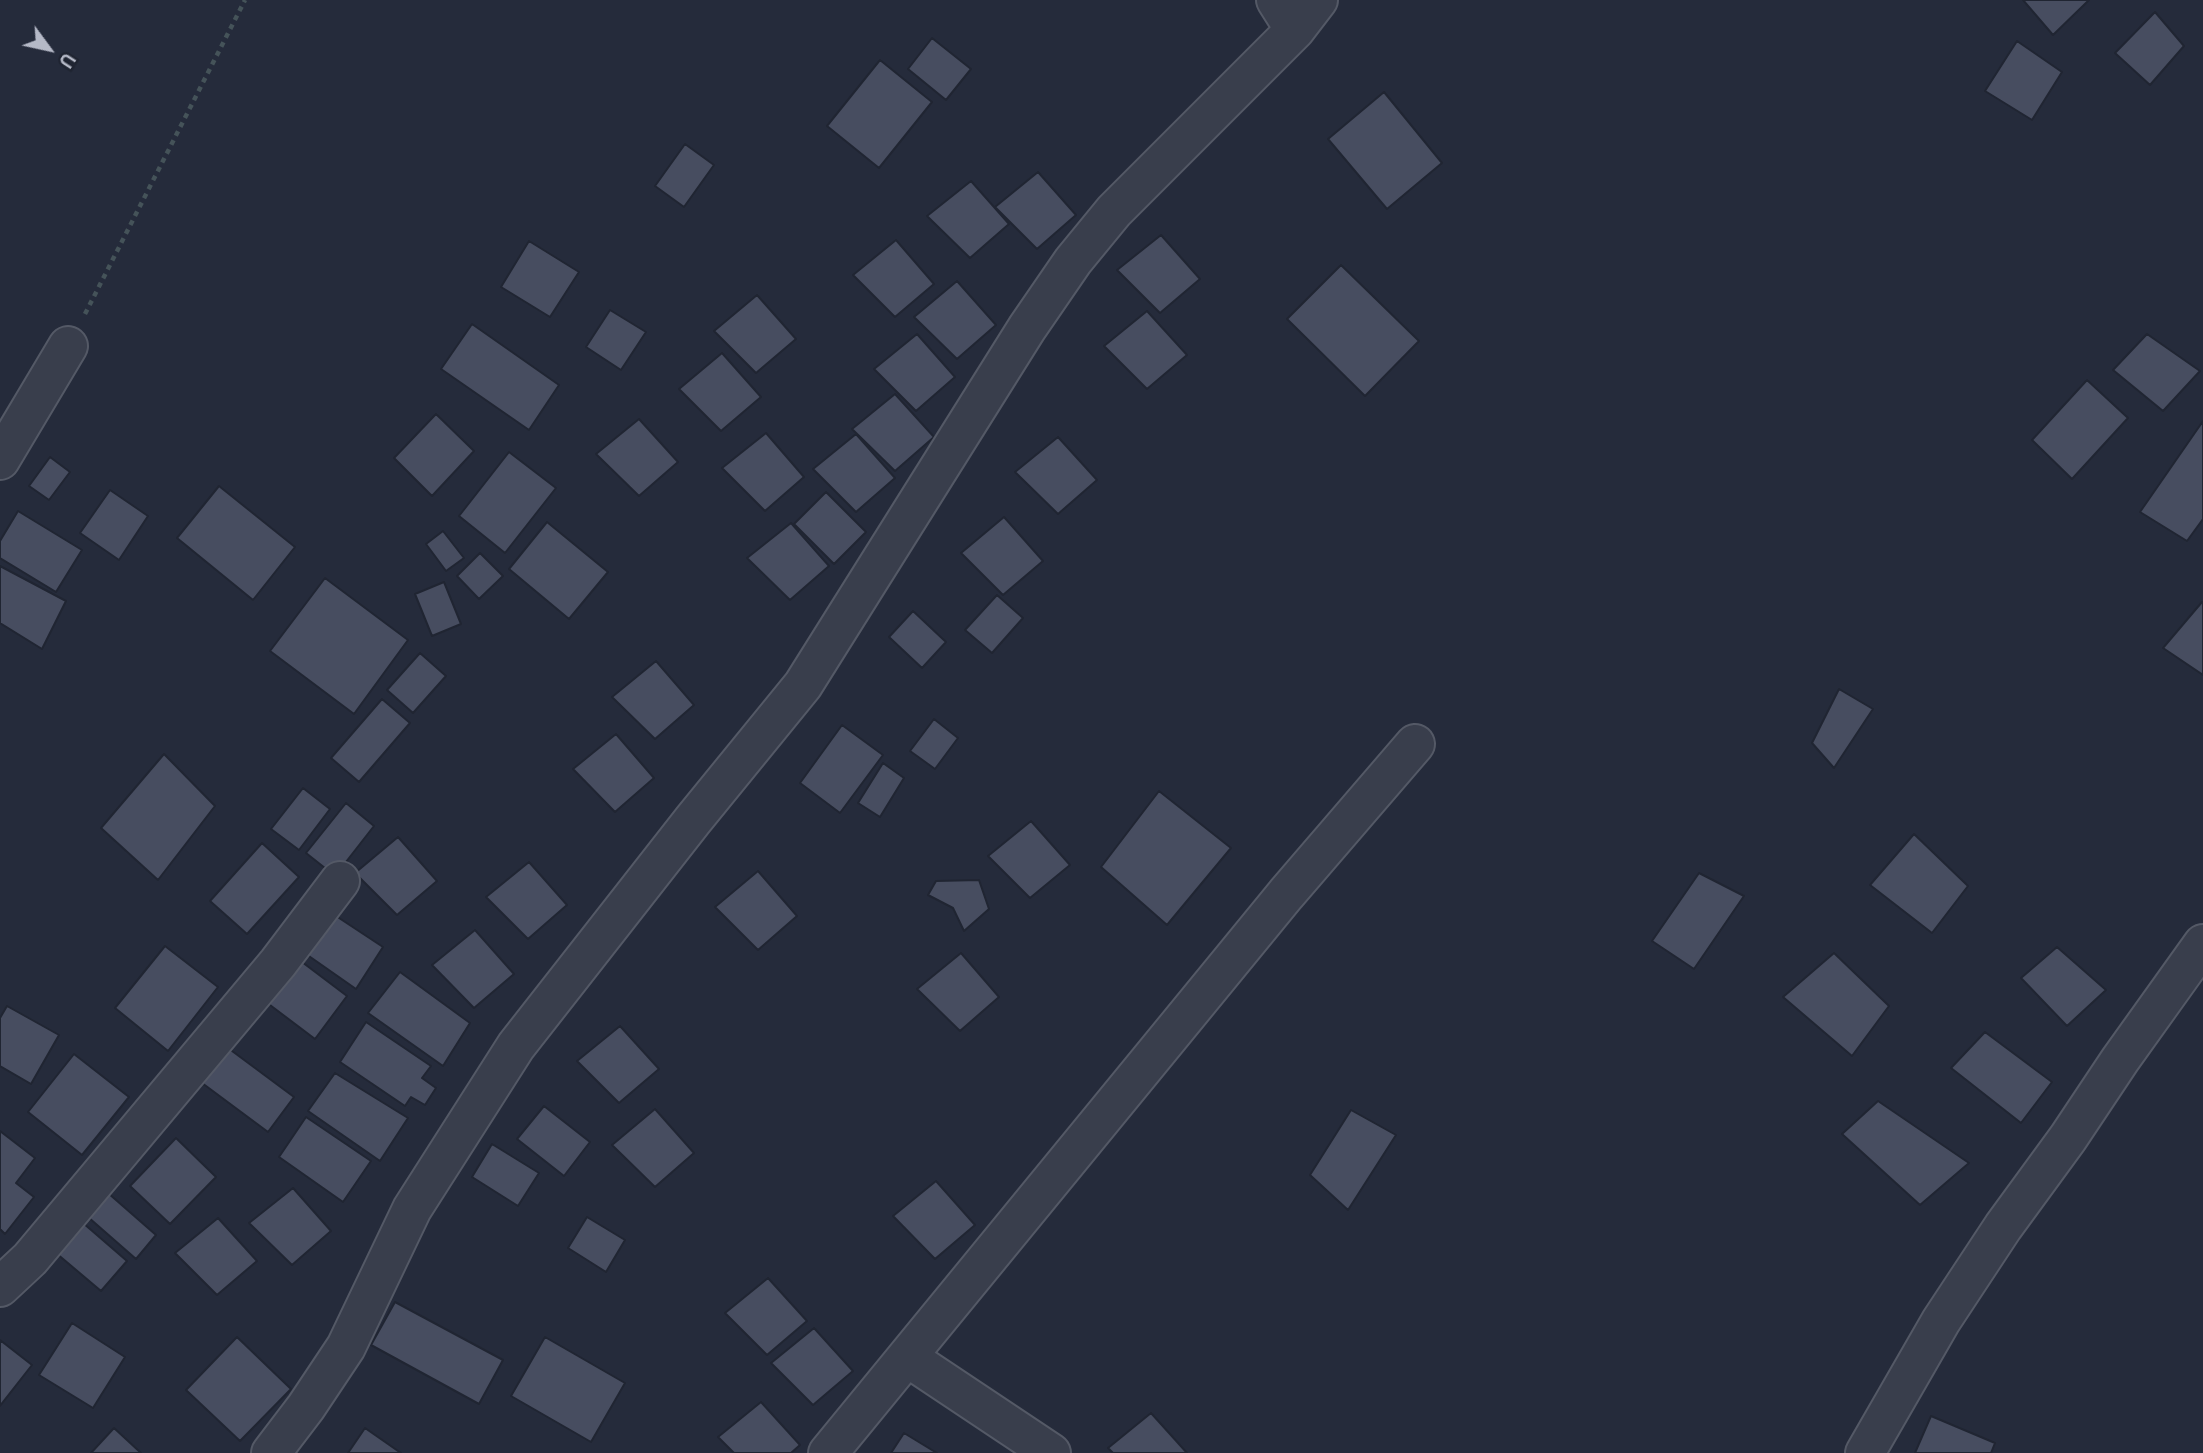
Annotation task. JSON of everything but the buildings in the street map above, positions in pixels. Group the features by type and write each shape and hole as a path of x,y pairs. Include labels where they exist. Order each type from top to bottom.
{"street":[{"path":"271,1453 346,1347 412,1209 516,1046 685,830 803,685 1027,328 1073,261 1286,15 1318,0"},
{"path":"0,460 68,346"},
{"path":"828,1453 1286,894 1415,744"},
{"path":"0,1287 30,1259 278,964 340,881"},
{"path":"1865,1453 1941,1321 2003,1227 2203,944"},
{"path":"907,1357 1051,1453"}],"path":[{"path":"68,346 245,0"}]}
